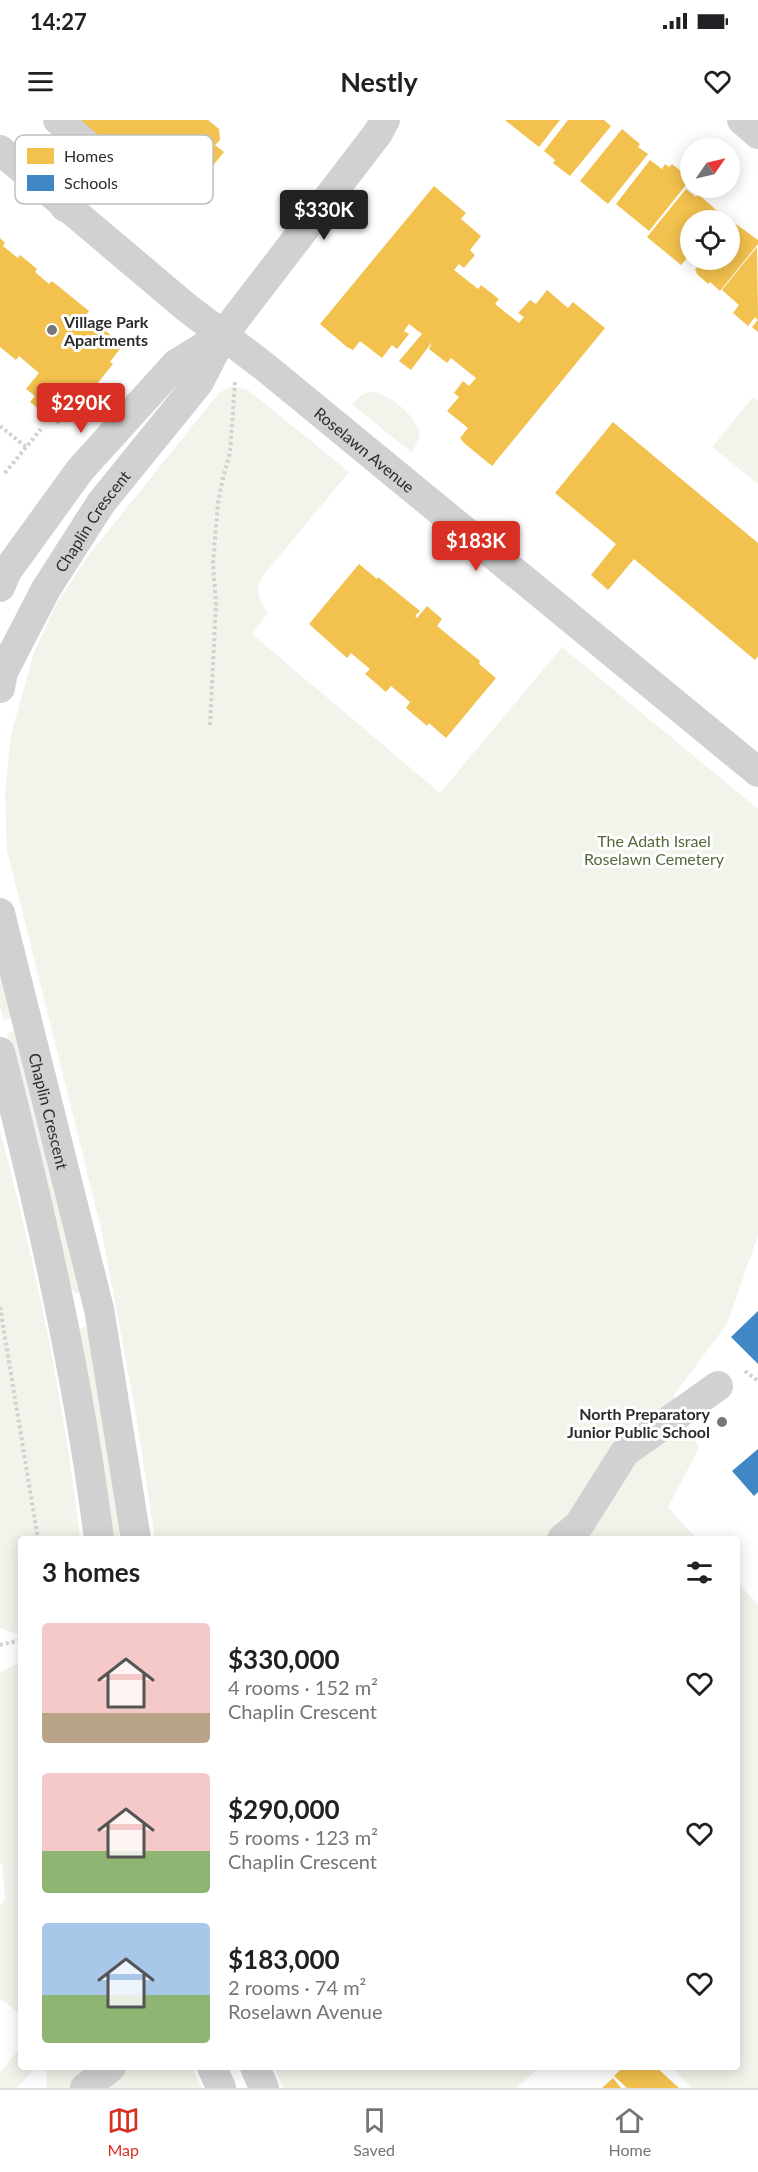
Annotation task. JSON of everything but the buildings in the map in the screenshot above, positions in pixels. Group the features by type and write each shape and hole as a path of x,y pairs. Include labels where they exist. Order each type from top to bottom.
{"street":[{"path":"58,120 75,135"},
{"name":"Chaplin Crescent","path":"0,688 11,630 46,589 101,503 200,382 223,335 378,133 385,120"},
{"path":"742,120 758,134"},
{"name":"Roselawn Avenue","path":"0,150 15,163"},
{"name":"Roselawn Avenue","path":"62,204 186,308 223,335 758,772"},
{"name":"Chaplin Crescent","path":"0,587 7,570 80,470 176,364 223,335"},
{"name":"Chaplin Crescent","path":"0,913 99,1309 136,1536"},
{"name":"Chaplin Crescent","path":"0,1052 34,1186 61,1314 91,1475 99,1536"},
{"path":"61,1314 99,1309"},
{"path":"566,1536 579,1525 625,1452 718,1386"},
{"path":"85,2088 107,2070"},
{"path":"214,2070 221,2088"},
{"path":"256,2070 264,2088"}],"path":[{"path":"210,725 216,605 213,563 218,503 230,453 235,381"},
{"path":"0,426 26,447"},
{"path":"5,473 41,429"},
{"path":"0,1307 38,1536"},
{"path":"0,1645 18,1641"}],"green space":[{"name":"The Adath Israel Roselawn Cemetery","path":"231,386 248,390 349,472 262,577 259,596 268,613 252,634 440,793 562,647 758,809 758,1235 727,1324 674,1395 699,1448 668,1507 694,1536 155,1536 135,1409 101,1228 7,851 5,795 11,735 34,652 57,603 88,556 219,393"},
{"path":"375,392 403,408 414,421 420,435 412,453 352,404 365,393"},
{"path":"753,397 758,401 758,484 712,447"},
{"path":"0,954 17,1016 4,1020 0,1006"},
{"path":"20,1029 81,1291 77,1294 70,1289 41,1163 7,1034"},
{"path":"0,1130 48,1333 66,1436 80,1536 18,1536 18,1634 0,1628"},
{"path":"83,1327 88,1327 126,1536 111,1536 78,1332"},
{"path":"740,1585 758,1605 758,2088 692,2088 674,2070 740,2070"},
{"path":"18,1663 18,2013 0,1998 0,1905 5,1899 0,1863 0,1672"},
{"path":"18,2051 18,2070 32,2070 17,2088 0,2088 0,2073"},
{"path":"46,2070 193,2070 202,2088 47,2088"},
{"path":"275,2070 536,2070 517,2088 283,2088"}],"place":[{"name":"Village Park Apartments","path":"52,330"},
{"name":"North Preparatory Junior Public School","path":"722,1422"}]}
